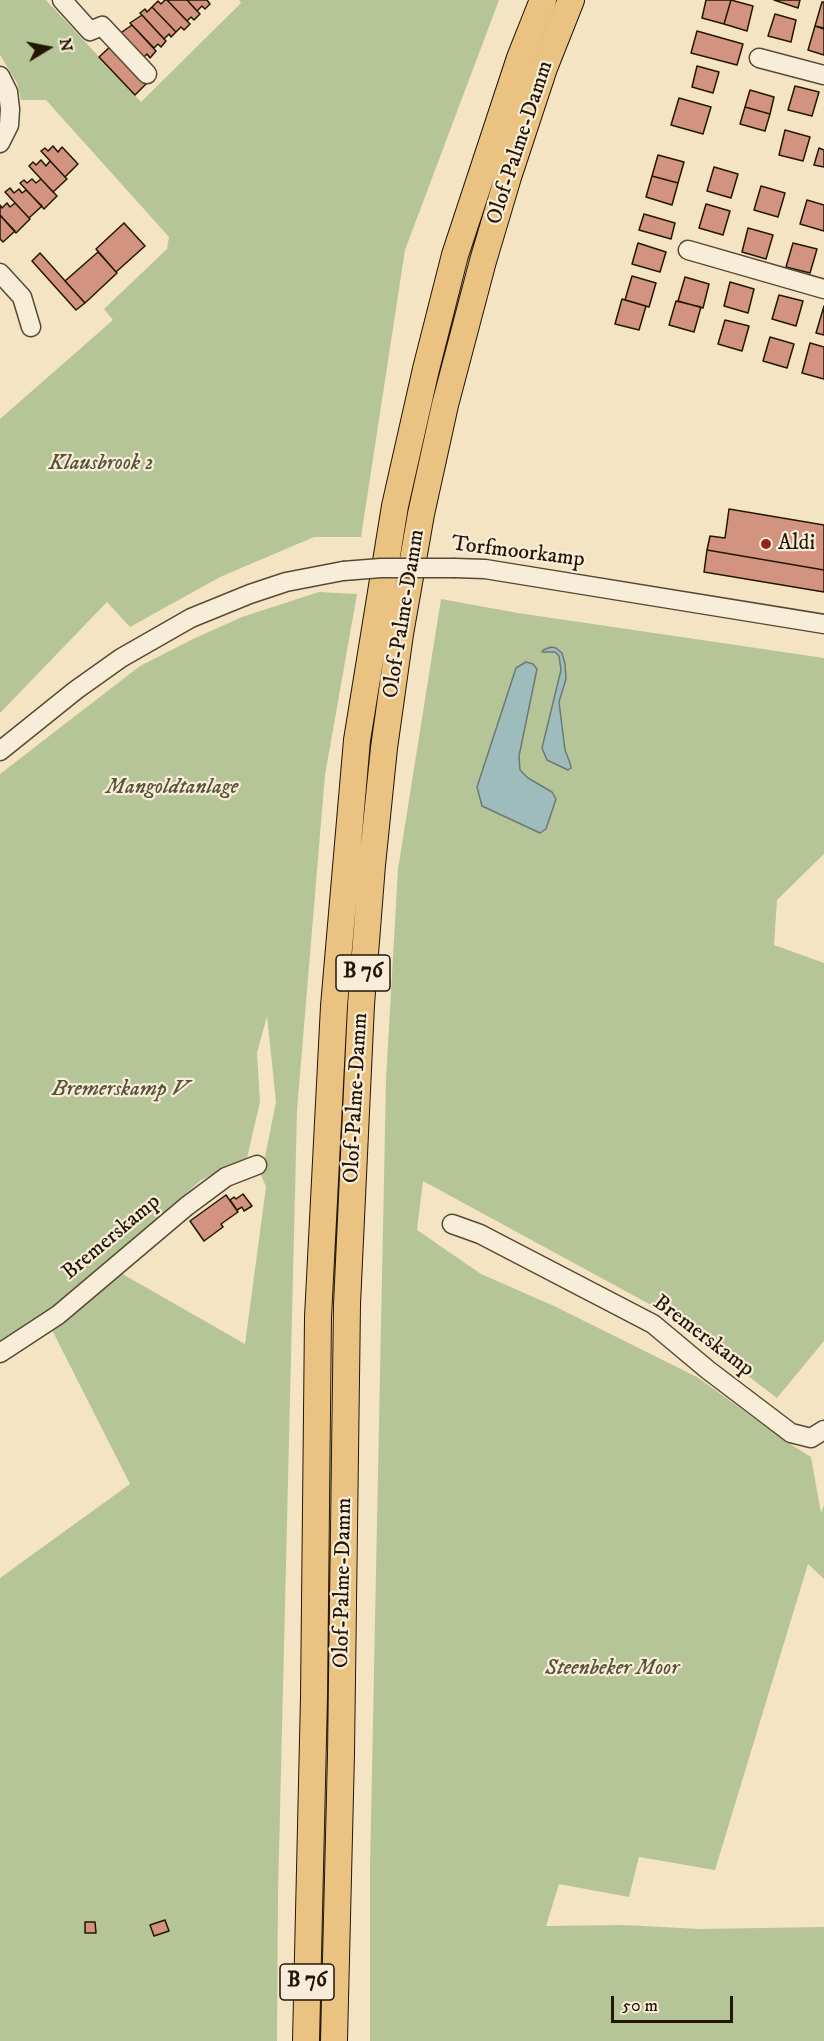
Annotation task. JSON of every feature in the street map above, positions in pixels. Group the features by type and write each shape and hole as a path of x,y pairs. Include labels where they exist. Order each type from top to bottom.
{"highway":[{"name":"Olof-Palme-Damm","path":"306,2041 314,1697 318,1317 334,1006 357,740 395,506 429,358 455,255 520,58 543,0"},
{"name":"Olof-Palme-Damm","path":"334,2041 341,1754 347,1304 361,1005 384,748 400,634 421,514 445,405 508,177 544,68 571,0"}],"street":[{"path":"62,0 90,31 102,26 147,74"},
{"path":"759,58 824,75"},
{"path":"0,76 8,92 10,109 9,125 0,143"},
{"path":"688,250 824,289"},
{"path":"0,273 22,297 31,327"},
{"name":"Torfmoorkamp","path":"0,751 76,690 121,658 191,618 286,582 343,572 381,568 485,569 824,624"},
{"name":"Bremerskamp","path":"0,1353 58,1315 187,1206 225,1177 257,1165"},
{"name":"Bremerskamp","path":"452,1224 480,1234 653,1324 708,1370 791,1433 811,1438 824,1431"}],"green space":[{"name":"Klausbrook 2","path":"0,0 46,0 141,102 241,3 239,0 499,0 405,250 361,537 314,537 220,577 130,627 107,602 0,713 0,419 113,320 104,309 167,249 169,237 46,100 21,100 17,83 0,55"},
{"path":"319,592 357,594 325,775 297,1110 278,1894 277,2041 0,2041 0,1578 130,1484 52,1330 119,1272 245,1344 266,1187 257,1165 264,1162 276,1102 267,1016 257,1053 260,1102 247,1158 201,1180 48,1316 0,1346 0,774 140,666 242,617"},
{"name":"Steenbeker Moor","path":"441,599 518,613 824,658 824,854 777,900 774,945 824,963 824,1341 777,1398 662,1311 423,1181 417,1230 481,1274 554,1306 697,1377 811,1457 821,1513 824,1505 824,1579 808,1564 715,1870 639,1857 629,1897 559,1884 546,1926 623,1925 700,1929 824,1927 824,2041 370,2041 370,1867 386,1079 398,869"}],"water":[{"path":"551,647 562,653 565,664 566,679 559,702 565,750 571,768 568,770 547,760 542,748 561,670 559,656 555,652 542,652"},
{"path":"526,662 533,664 537,669 519,756 520,770 528,778 552,792 556,799 546,829 540,833 482,806 477,787 516,668"}],"building":[{"path":"165,0 190,24 184,30 181,27 176,32 152,7 158,1 161,4"},
{"path":"167,0 187,0 200,14 194,20 191,17 187,21"},
{"path":"187,0 207,0 210,4 205,9 202,6 197,11"},
{"path":"706,0 731,0 724,24 702,18"},
{"path":"731,0 753,6 747,31 724,24"},
{"path":"774,0 800,0 798,8"},
{"path":"822,2 824,2 824,28 815,26"},
{"path":"152,7 176,32 171,37 169,34 164,39 140,13 145,9 147,12"},
{"path":"775,14 796,20 791,42 768,36"},
{"path":"142,15 166,41 161,47 158,44 154,48 130,23"},
{"path":"132,25 156,51 150,58 147,54 142,59 119,34"},
{"path":"815,26 824,29 824,55 808,50"},
{"path":"697,31 743,44 737,65 691,53"},
{"path":"111,46 147,83 135,95 99,57"},
{"path":"697,66 719,72 713,93 692,87"},
{"path":"795,86 819,92 812,116 788,110"},
{"path":"750,90 774,97 770,114 745,107"},
{"path":"679,98 711,107 703,134 671,125"},
{"path":"745,107 770,114 765,131 740,124"},
{"path":"785,130 810,137 803,161 779,155"},
{"path":"53,146 58,152 62,147 78,164 65,177 41,151 45,148 48,151"},
{"path":"819,148 824,150 824,167 814,165"},
{"path":"658,155 684,162 678,183 652,176"},
{"path":"41,160 46,166 50,161 67,179 53,192 29,166 33,162 36,165"},
{"path":"714,167 738,174 731,198 707,191"},
{"path":"652,176 678,183 672,205 646,197"},
{"path":"32,179 36,183 41,179 57,196 44,209 20,183 24,180 27,183"},
{"path":"761,186 785,193 778,217 754,210"},
{"path":"10,188 14,193 19,189 22,193 26,190 42,206 29,218 5,192"},
{"path":"807,200 824,205 824,231 800,224"},
{"path":"7,203 10,207 15,203 30,219 16,233 0,215 0,205 2,208"},
{"path":"706,204 730,211 723,235 699,228"},
{"path":"644,214 675,223 671,239 639,230"},
{"path":"0,215 15,231 3,242 0,239"},
{"path":"124,223 145,246 116,272 96,249"},
{"path":"748,228 773,235 766,259 742,252"},
{"path":"638,243 666,252 660,272 632,264"},
{"path":"793,243 817,249 810,273 786,267"},
{"path":"98,252 117,273 85,303 65,281"},
{"path":"40,253 85,303 76,310 32,261"},
{"path":"632,276 656,283 649,307 625,300"},
{"path":"685,277 709,284 703,308 678,301"},
{"path":"730,282 754,289 748,313 724,306"},
{"path":"779,295 803,301 796,326 772,319"},
{"path":"622,299 646,306 639,330 615,324"},
{"path":"676,301 701,307 694,332 669,325"},
{"path":"824,306 824,335 816,333"},
{"path":"725,320 749,326 742,351 718,344"},
{"path":"770,337 794,344 787,368 763,361"},
{"path":"810,343 824,347 824,379 802,373"},
{"name":"Aldi","path":"729,509 824,525 824,570 707,550 710,536 725,538"},
{"path":"707,550 824,570 824,592 704,572"},
{"path":"243,1194 252,1206 244,1211 242,1207 237,1210 230,1200"},
{"path":"226,1195 238,1212 221,1224 223,1227 204,1241 190,1221"},
{"path":"165,1920 169,1931 154,1936 150,1925"},
{"path":"85,1922 95,1922 96,1933 85,1933"}],"place":[{"name":"Aldi","path":"766,544"}],"park label":[{"name":"Mangoldtanlage","path":"172,788"},
{"name":"Bremerskamp V","path":"120,1090"}]}
